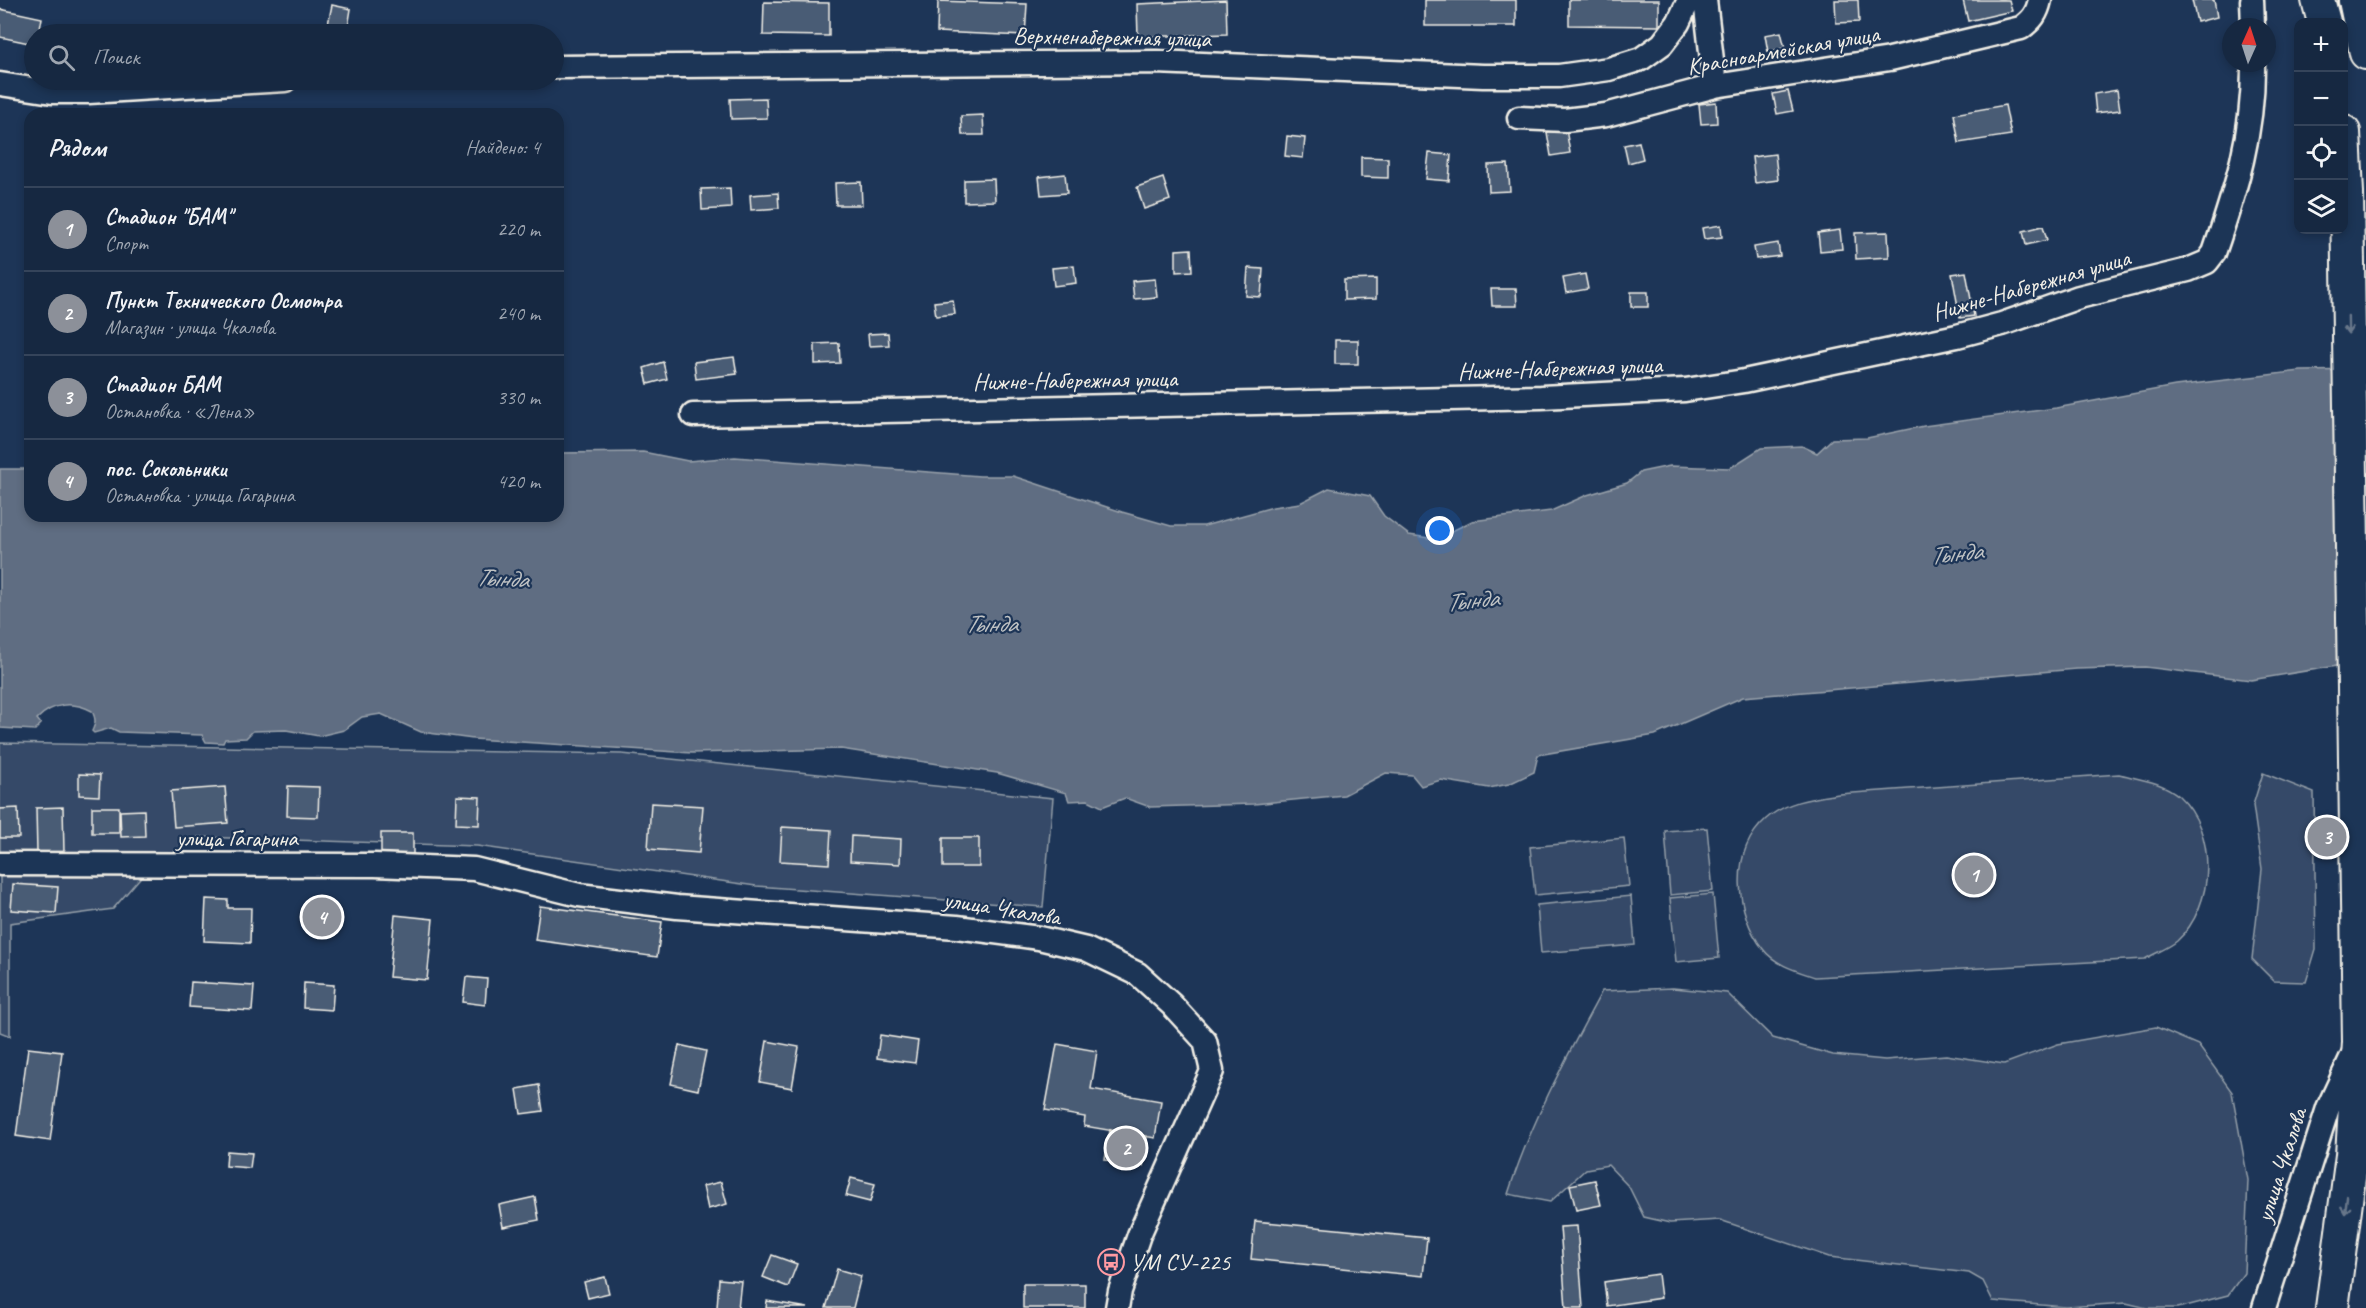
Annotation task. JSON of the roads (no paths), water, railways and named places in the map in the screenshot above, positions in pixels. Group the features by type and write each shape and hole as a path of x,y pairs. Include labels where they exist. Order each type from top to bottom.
{"highway":[{"path":"2318,0 2323,18"},
{"path":"2355,0 2366,53"},
{"path":"2332,1308 2352,1155 2362,1043 2354,742 2346,180"}],"street":[{"name":"Красноармейская улица","path":"1662,44 1678,24 1689,0"},
{"path":"1705,0 1714,86"},
{"name":"Красноармейская улица","path":"1519,118 1565,120 1606,115 1714,86 1890,59 2021,28 2032,21 2040,0"},
{"path":"2252,0 2253,18"},
{"name":"Верхненабережная улица","path":"564,67 1144,62 1483,76 1559,76 1609,69 1641,59 1662,44"},
{"name":"Нижне-Набережная улица","path":"693,415 1541,397 1685,390 1744,381 1957,336 2002,324 2079,297 2188,270 2208,262 2214,253 2241,172 2252,112 2253,72"},
{"path":"0,84 24,88"},
{"path":"39,90 89,92 122,90"},
{"name":"улица Гагарина","path":"0,864 375,865 474,869"},
{"name":"улица Чкалова","path":"474,869 579,895 689,908 905,921 1039,938 1086,949 1138,974 1172,1005 1205,1041 1212,1071 1139,1235 1120,1291 1117,1308"},
{"name":"улица Чкалова","path":"2264,1308 2328,1108 2362,1043"}],"water":[{"name":"Тында","path":"2366,370 2366,661 2251,680 2145,667 2077,669 1743,697 1655,735 1538,755 1534,772 1509,784 1489,788 1441,780 1421,786 1412,775 1386,773 1344,795 1254,804 1150,807 1125,798 1102,807 1088,800 1069,801 1066,793 997,773 841,749 692,753 473,739 421,732 381,714 362,717 344,730 319,736 286,730 253,731 246,738 225,739 223,743 206,742 202,735 119,732 111,728 94,733 92,731 95,719 92,711 70,705 56,707 43,714 37,719 41,724 35,730 0,728 0,469 24,469 24,522 564,522 564,453 643,452 688,461 735,457 980,476 1013,476 1171,526 1204,526 1273,507 1300,503 1329,488 1370,496 1384,516 1409,535 1436,539 1472,521 1551,511 1587,495 1627,483 1641,472 1670,466 1730,468 1761,448 1802,446 1817,453 1832,439 1867,438 1924,426 2056,408 2175,386 2301,371"}],"place":[{"name":"Стадион БАМ","path":"2327,837"},
{"name":"Стадион \"БАМ\"","path":"1974,875"},
{"name":"пос. Сокольники","path":"322,917"},
{"name":"Пункт Технического Осмотра","path":"1126,1148"},
{"name":"УМ СУ-225","path":"1111,1262"}]}
